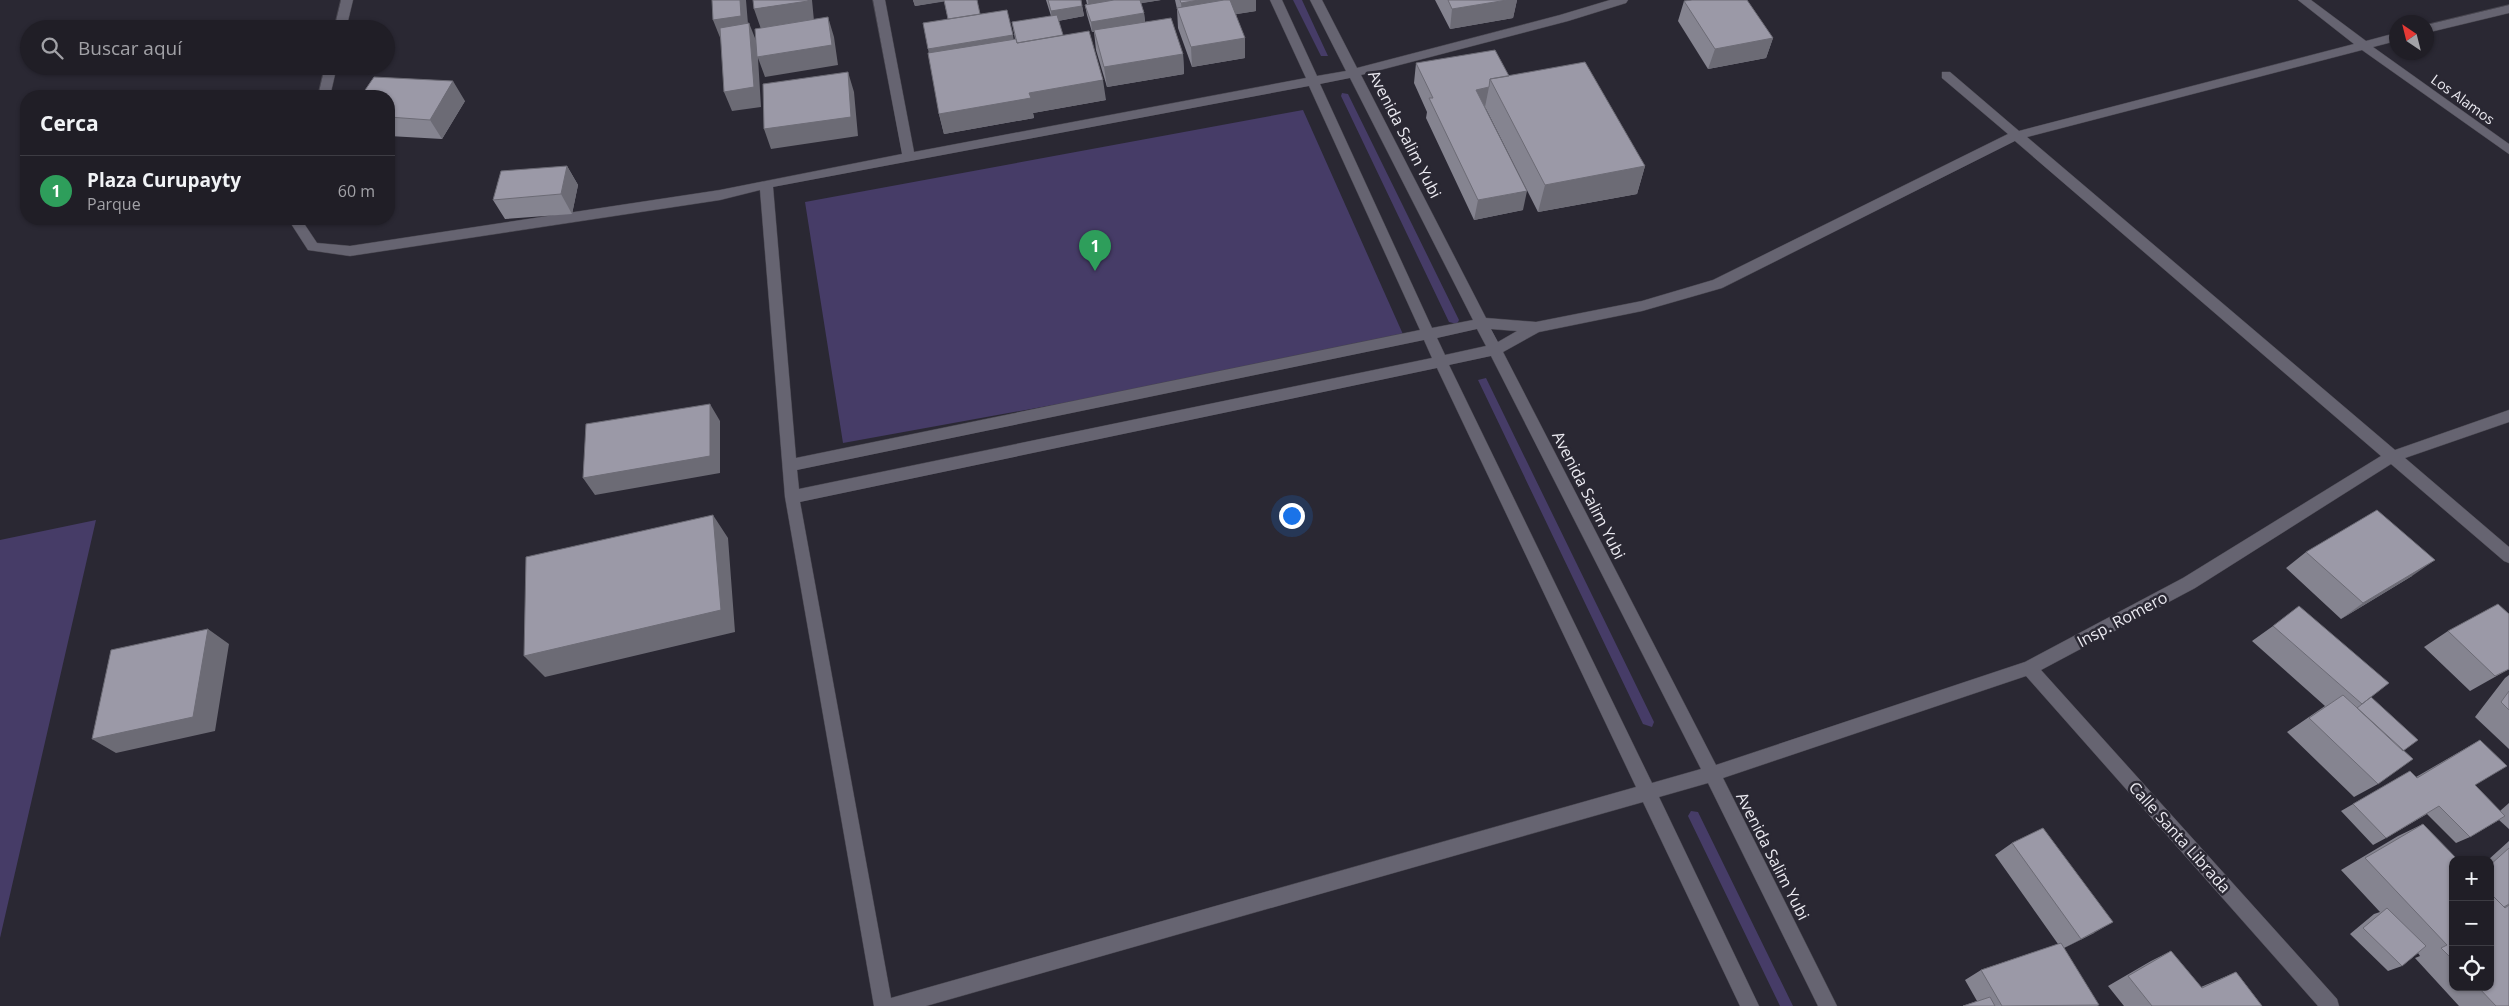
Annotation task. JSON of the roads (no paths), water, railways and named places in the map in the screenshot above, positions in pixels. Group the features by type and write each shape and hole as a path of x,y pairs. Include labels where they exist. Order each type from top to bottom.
{"street":[{"path":"342,20 347,0"},
{"path":"879,0 909,157"},
{"path":"1276,0 1441,362 1649,792 1750,1006"},
{"name":"Avenida Salim Yubi","path":"1316,0 1712,774 1828,1006"},
{"path":"298,225 313,247 350,251 720,195 766,184 1355,73 1564,18 1622,0"},
{"name":"Los Alamos","path":"2304,0 2509,150"},
{"path":"2434,27 2509,8"},
{"path":"788,466 1428,333 1482,323 1536,327 1642,306 1717,284 2015,136 2389,39"},
{"path":"325,90 329,75"},
{"path":"1946,75 2015,136 2509,556"},
{"path":"766,184 792,497 883,1006"},
{"path":"792,497 1495,350 1536,327"},
{"name":"Insp. Romero","path":"893,1006 1712,774 2029,668 2189,584 2391,457 2509,416"},
{"name":"Calle Santa Librada","path":"2029,668 2330,1006"}],"place":[{"name":"Plaza Curupayty","path":"1095,271"}]}
